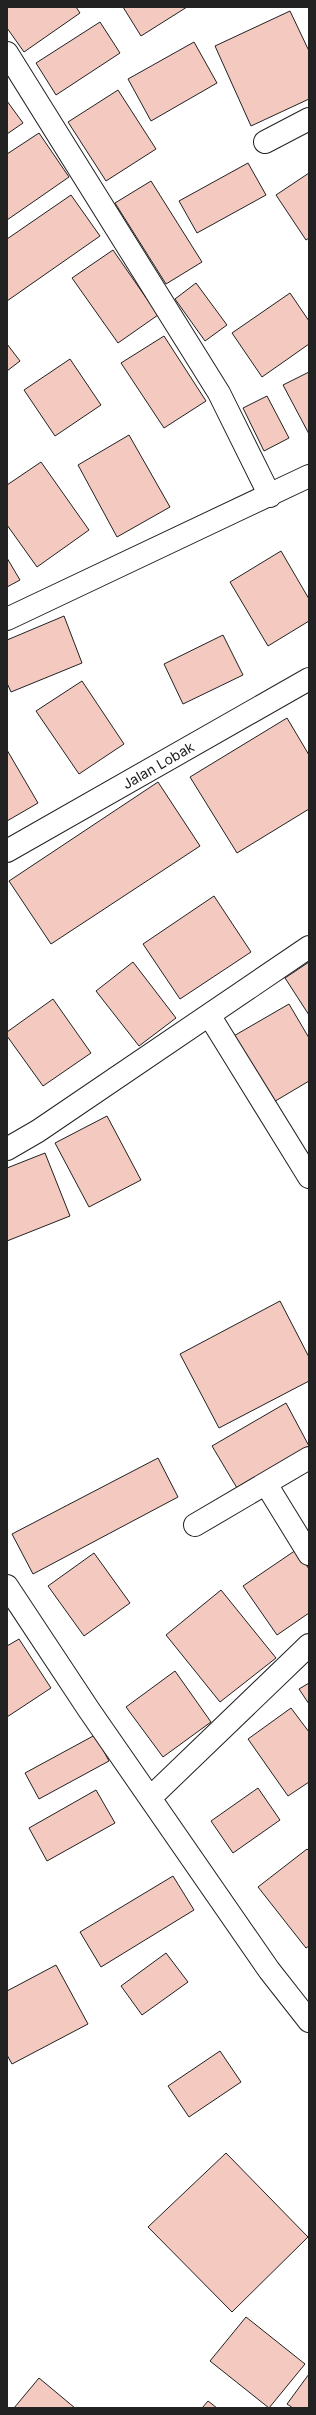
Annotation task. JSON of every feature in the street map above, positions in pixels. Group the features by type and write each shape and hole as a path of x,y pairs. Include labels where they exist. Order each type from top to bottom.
{"street":[{"path":"7,54 219,393 270,496"},
{"path":"266,142 309,119"},
{"path":"7,619 270,496 309,476"},
{"name":"Jalan Lobak","path":"7,851 309,679"},
{"path":"7,1148 38,1131 309,947"},
{"path":"209,1015 309,1177"},
{"path":"195,1525 309,1458"},
{"path":"266,1484 309,1554"},
{"path":"7,1586 14,1614 150,1798 269,1970 309,2022"},
{"path":"150,1798 309,1645"}],"building":[{"path":"7,7 76,7 80,13 24,52 7,28"},
{"path":"123,7 187,7 141,36"},
{"path":"290,11 309,51 309,99 251,126 215,46"},
{"path":"100,22 120,53 56,95 36,63"},
{"path":"194,42 217,83 151,121 128,79"},
{"path":"118,90 156,149 106,181 68,122"},
{"path":"7,101 23,123 7,134"},
{"path":"39,133 69,177 7,220 7,154"},
{"path":"248,163 266,195 197,233 179,201"},
{"path":"309,173 309,238 306,240 276,195"},
{"path":"151,181 202,262 166,284 115,203"},
{"path":"71,195 100,236 7,301 7,239"},
{"path":"113,250 158,315 118,343 72,278"},
{"path":"196,283 227,325 205,341 175,299"},
{"path":"290,293 309,321 309,344 262,377 232,333"},
{"path":"164,336 206,401 164,428 121,363"},
{"path":"7,344 20,361 7,371"},
{"path":"70,359 101,405 55,436 24,390"},
{"path":"309,372 309,434 283,385"},
{"path":"267,396 289,438 264,451 243,408"},
{"path":"129,435 170,507 117,537 78,465"},
{"path":"41,462 89,530 37,567 7,525 7,485"},
{"path":"281,551 309,599 309,621 268,646 230,582"},
{"path":"7,558 20,580 7,587"},
{"path":"64,616 82,663 11,692 7,683 7,640"},
{"path":"223,635 243,675 183,704 164,664"},
{"path":"82,681 124,744 79,774 36,711"},
{"path":"287,718 309,755 309,809 237,853 190,777"},
{"path":"7,750 38,803 7,821"},
{"path":"158,782 200,846 51,944 9,881"},
{"path":"214,896 251,952 180,999 143,944"},
{"path":"133,962 176,1018 139,1046 96,991"},
{"path":"309,962 309,1015 285,978"},
{"path":"53,999 91,1053 43,1086 7,1036 7,1032"},
{"path":"289,1004 309,1038 309,1081 272,1103 232,1037"},
{"path":"107,1116 141,1180 89,1207 55,1143"},
{"path":"45,1153 70,1216 7,1241 7,1168"},
{"path":"280,1301 309,1357 309,1381 219,1428 180,1354"},
{"path":"286,1403 309,1446 237,1488 212,1446"},
{"path":"158,1458 178,1497 33,1574 12,1534"},
{"path":"296,1550 309,1569 309,1613 277,1635 243,1586"},
{"path":"94,1553 130,1603 84,1636 48,1586"},
{"path":"221,1590 276,1658 220,1702 166,1635"},
{"path":"19,1639 51,1688 7,1717 7,1646"},
{"path":"175,1671 211,1722 163,1757 126,1707"},
{"path":"309,1683 309,1704 299,1689"},
{"path":"291,1708 309,1732 309,1782 288,1796 248,1739"},
{"path":"95,1735 109,1761 39,1799 25,1773"},
{"path":"258,1788 280,1820 233,1853 211,1821"},
{"path":"96,1790 115,1823 47,1861 29,1828"},
{"path":"307,1849 309,1851 309,1946 306,1948 258,1887"},
{"path":"173,1876 194,1910 101,1967 80,1932"},
{"path":"166,1953 188,1982 142,2015 121,1986"},
{"path":"56,1965 88,2024 12,2064 7,2055 7,1991"},
{"path":"220,2051 241,2082 189,2117 168,2086"},
{"path":"226,2153 308,2237 232,2312 148,2227"},
{"path":"246,2317 305,2364 269,2408 210,2361"},
{"path":"309,2374 309,2408 293,2408 287,2404"},
{"path":"39,2378 75,2408 14,2408"},
{"path":"208,2401 217,2408 202,2408"}]}
